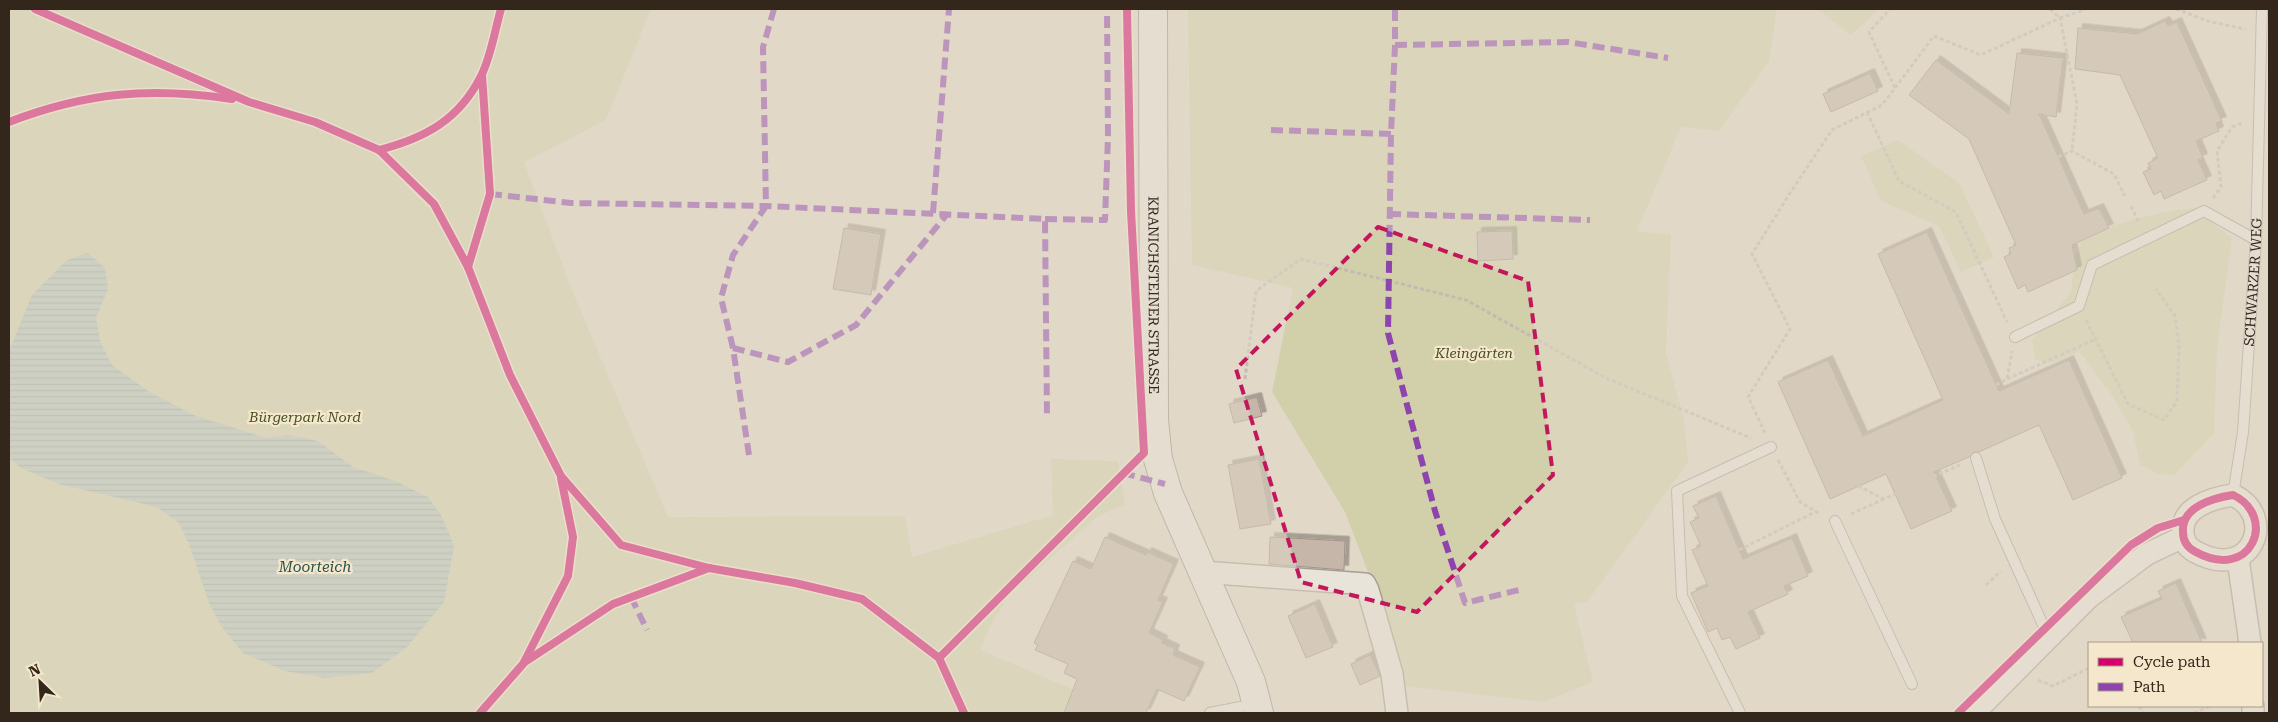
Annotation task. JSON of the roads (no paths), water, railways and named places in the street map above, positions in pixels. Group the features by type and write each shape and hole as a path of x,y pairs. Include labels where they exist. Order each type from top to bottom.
{"main road":[{"name":"KRANICHSTEINER STRASSE","path":"1153,9 1154,421 1158,459 1168,493 1241,658 1258,709"}],"street":[{"path":"2233,495 2252,507 2264,534 2238,559 2213,560 2191,550 2183,537 2184,520 2189,512 2216,498 2233,495"},
{"path":"1974,713 2088,598 2139,559 2183,537"},
{"path":"2238,559 2250,642"},
{"path":"1203,572 1365,584 1392,674 1397,713"}],"lane":[{"name":"SCHWARZER WEG","path":"2233,495 2243,432 2256,240 2262,9"},
{"path":"2014,337 2079,306 2092,265 2204,211 2256,240"},
{"path":"1740,713 1682,596 1677,491 1771,447"},
{"path":"1976,458 1995,519 2049,638"},
{"path":"1835,522 1912,684"},
{"path":"1210,713 1258,709"}],"water":[{"name":"Moorteich","path":"88,253 105,268 108,289 96,318 100,341 112,365 148,391 193,415 266,438 288,435 318,441 353,467 395,481 428,497 442,517 454,546 444,602 407,647 372,673 325,678 285,671 243,653 221,626 209,603 189,544 179,523 157,507 59,484 21,468 9,458 9,351 32,295 67,260"}],"park label":[{"name":"Kleingärten","path":"1474,353"},
{"name":"Bürgerpark Nord","path":"305,417"}]}
